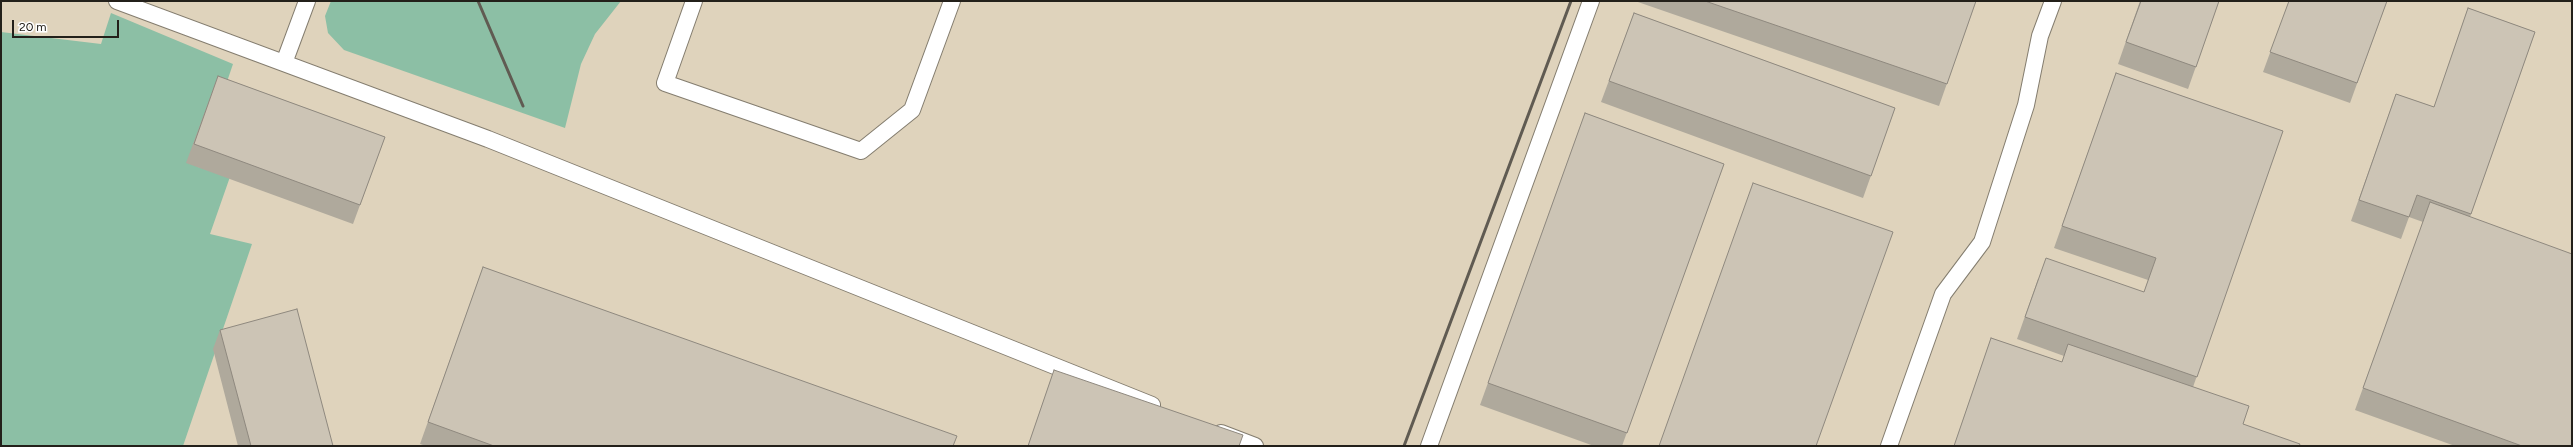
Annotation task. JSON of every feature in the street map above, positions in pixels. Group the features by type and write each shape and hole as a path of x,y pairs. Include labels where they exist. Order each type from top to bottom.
{"lane":[{"path":"117,1 488,139 1166,411"},
{"path":"284,63 307,1"},
{"path":"694,1 665,83 860,151 912,110 952,1"},
{"path":"1429,446 1591,1"},
{"path":"1889,446 1943,294 1982,242 2026,105 2040,36 2053,1"},
{"path":"1203,425 1255,446"}],"shaded area":[{"path":"1,1 2572,1 2572,446 1,446"}],"green space":[{"path":"331,1 621,1 595,34 581,64 565,128 344,50 328,33 325,16"},
{"path":"111,13 233,64 198,167 231,174 210,234 252,244 183,446 1,446 1,32 101,44"}],"building":[{"path":"1705,1 1976,1 1947,84"},
{"path":"2141,1 2219,1 2196,67 2126,42"},
{"path":"2289,1 2387,1 2357,83 2270,52"},
{"path":"2468,8 2535,32 2471,214 2417,195 2409,217 2359,200 2396,94 2434,107"},
{"path":"1634,13 1895,108 1871,176 1609,81"},
{"path":"2116,73 2283,131 2197,377 2025,317 2046,258 2144,292 2156,258 2062,226"},
{"path":"218,76 385,137 360,205 194,144"},
{"path":"1585,113 1724,164 1627,433 1488,383"},
{"path":"1753,183 1893,232 1816,446 1659,446"},
{"path":"2430,202 2572,254 2572,446 2522,446 2363,388"},
{"path":"483,267 957,436 953,446 494,446 428,422"},
{"path":"297,309 333,446 251,446 220,330"},
{"path":"1991,338 2062,362 2068,344 2249,406 2243,424 2300,444 2299,446 1954,446"},
{"path":"1054,370 1243,435 1239,446 1028,446"}],"railway":[{"path":"478,1 523,106"},
{"path":"1404,446 1571,1"}]}
